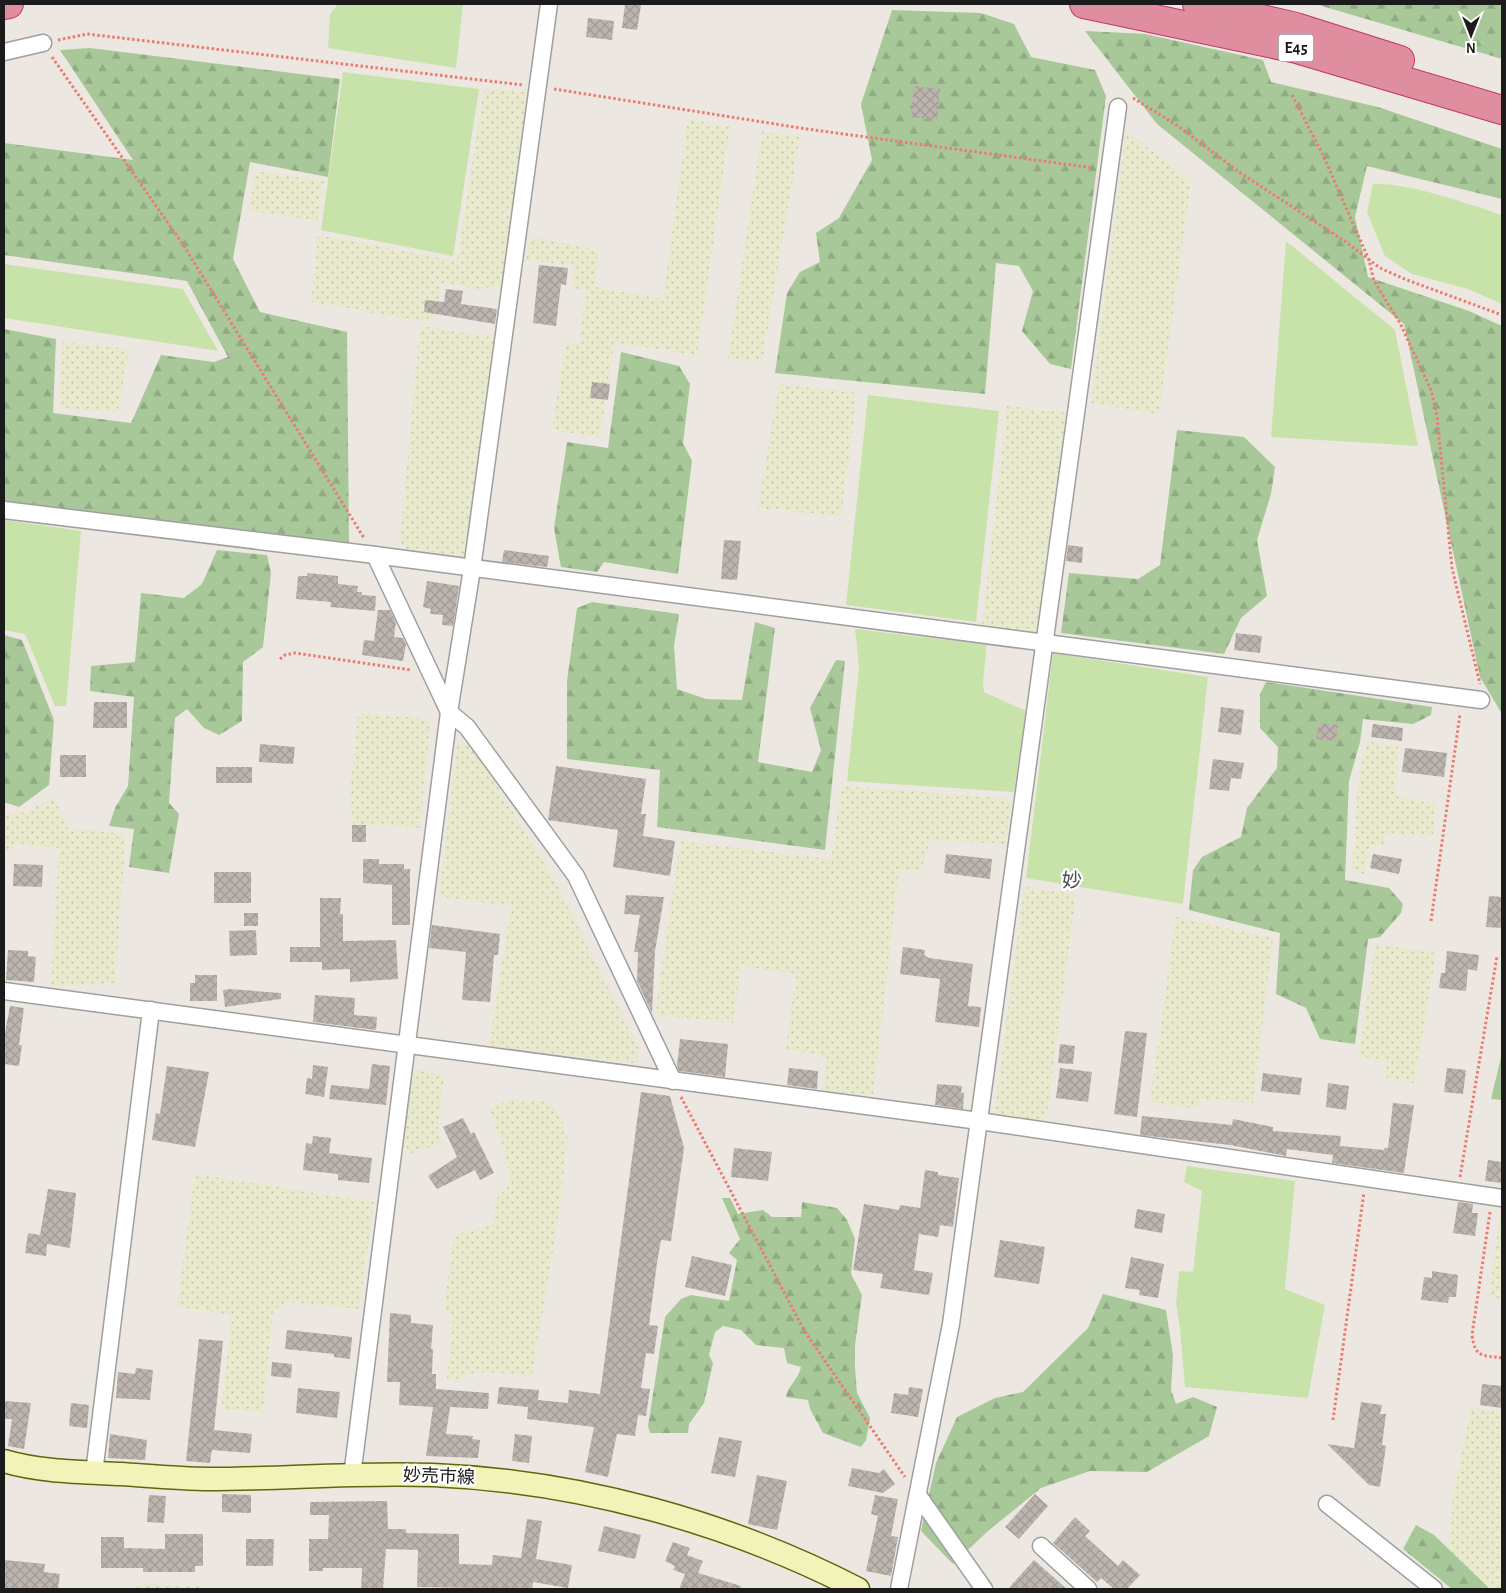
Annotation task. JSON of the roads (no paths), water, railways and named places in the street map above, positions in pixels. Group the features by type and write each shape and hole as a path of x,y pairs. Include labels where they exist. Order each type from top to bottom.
{"highway":[{"path":"4,5 9,4"},
{"name":"E45","path":"1084,4 1297,49 1502,110"},
{"name":"E45","path":"1197,4 1296,28 1502,94"}],"main road":[{"name":"妙売市線","path":"4,1461 24,1467 207,1479 432,1475 526,1482 644,1507 722,1531 812,1565 858,1589"}],"street":[{"path":"352,1476 449,712 472,569 549,4"},
{"path":"4,52 43,43"},
{"path":"899,1589 951,1324 1118,107"},
{"path":"4,510 375,555 1481,700"},
{"path":"375,555 449,712 467,727 576,876 672,1081"},
{"path":"4,992 979,1121 1497,1197"},
{"path":"94,1473 151,1010"},
{"path":"918,1496 984,1589"},
{"path":"1327,1504 1434,1589"},
{"path":"1041,1546 1088,1589"}],"district":[{"name":"妙","path":"1072,881"}]}
